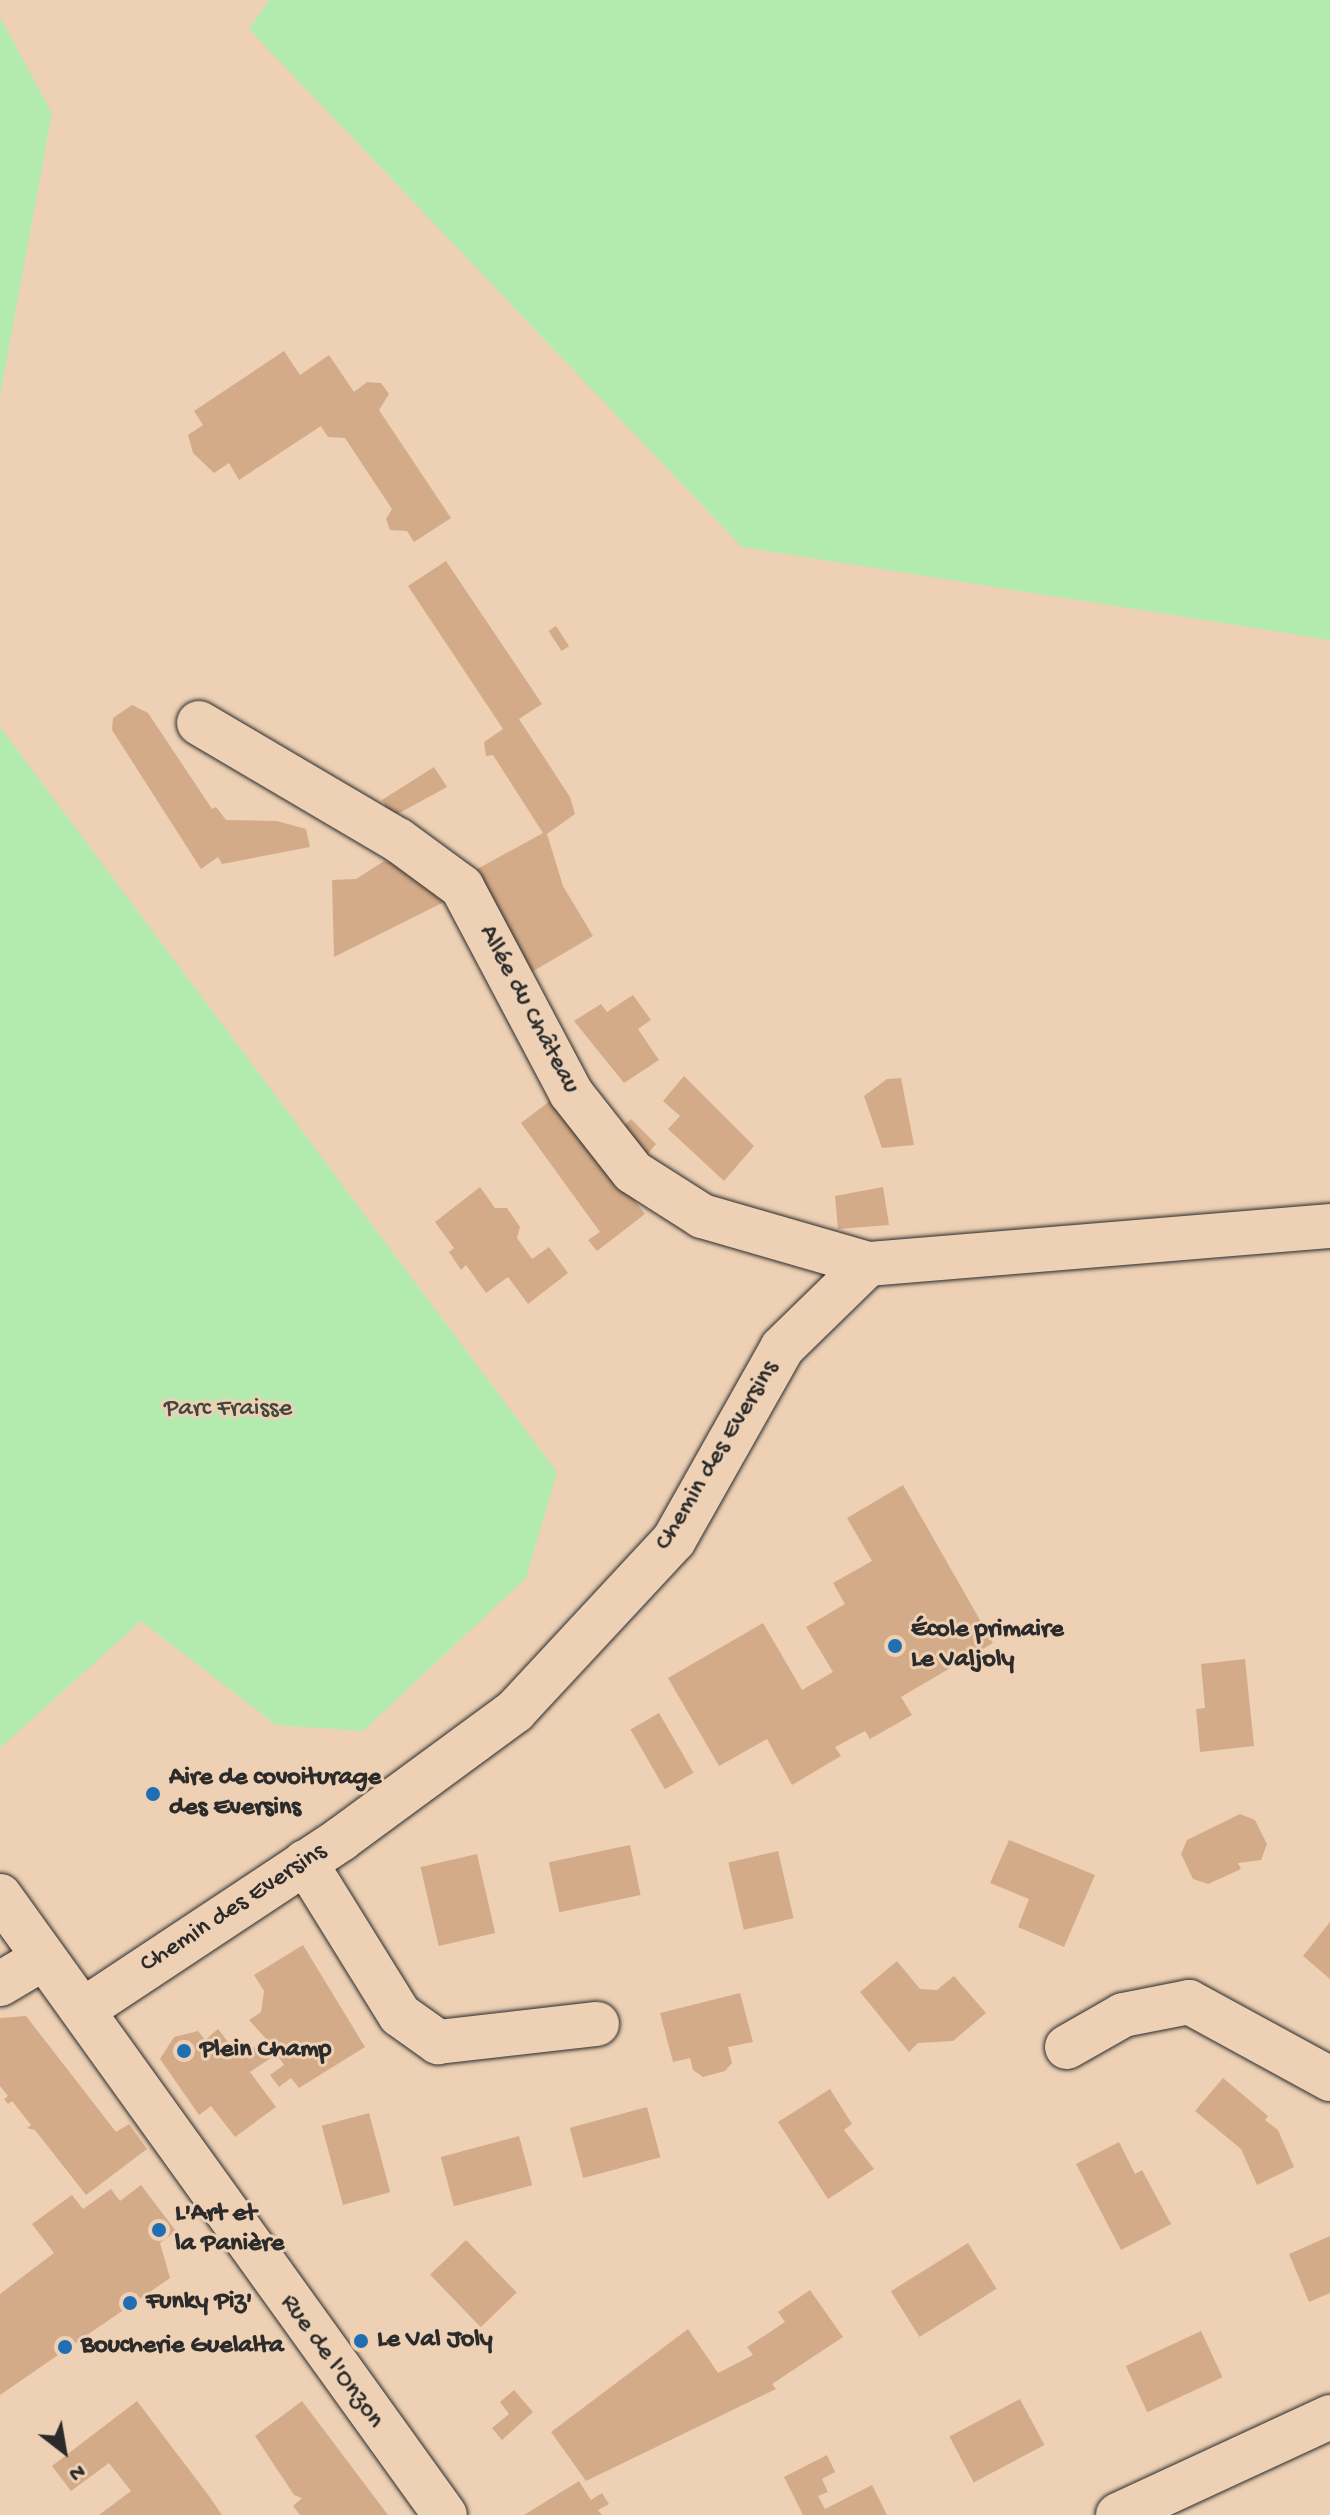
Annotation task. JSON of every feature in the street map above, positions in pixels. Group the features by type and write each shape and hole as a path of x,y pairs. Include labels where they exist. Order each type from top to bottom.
{"street":[{"name":"Allée du Château","path":"199,723 398,840 462,887 571,1093 633,1172 702,1216 868,1264"},
{"path":"868,1264 1330,1226"},
{"name":"Chemin des Eversins","path":"83,2010 305,1862 515,1711 674,1540 782,1348 868,1264"},
{"path":"305,1862 400,2015 438,2042 597,2024"},
{"name":"Rue de l'Onzon","path":"0,1896 267,2274 445,2515"},
{"path":"0,1984 44,1958"},
{"path":"1067,2047 1123,2015 1189,2002 1330,2079"},
{"path":"1118,2515 1330,2417"}],"green space":[{"path":"269,0 1330,0 1330,640 742,547 249,29"},
{"path":"0,17 52,113 0,396"},
{"name":"Parc Fraisse","path":"0,727 557,1472 526,1578 363,1731 276,1725 141,1621 0,1748"}],"building":[{"path":"284,351 300,375 329,355 354,392 367,382 381,383 389,394 379,410 451,518 414,542 407,531 390,530 386,519 392,509 345,438 328,437 321,426 239,480 229,463 214,473 193,453 188,435 203,425 194,411"},
{"path":"446,561 542,704 519,719 570,797 575,814 547,834 563,886 593,936 525,976 470,873 543,833 493,755 486,756 484,742 503,729 408,586"},
{"path":"556,626 569,646 562,651 548,631"},
{"path":"132,705 148,713 212,809 216,807 226,820 277,821 306,829 310,847 222,864 218,857 201,869 112,730 113,718"},
{"path":"434,767 447,787 392,817 382,800"},
{"path":"384,861 417,868 454,897 334,957 332,880 356,879"},
{"path":"633,995 651,1020 638,1029 659,1060 624,1083 574,1021 601,1004 607,1012"},
{"path":"684,1076 754,1146 724,1181 668,1129 680,1116 663,1101"},
{"path":"901,1078 914,1145 882,1148 864,1096 887,1079"},
{"path":"555,1097 645,1214 597,1251 588,1240 600,1232 521,1123"},
{"path":"631,1119 656,1144 643,1159 618,1131"},
{"path":"480,1187 495,1208 507,1208 520,1227 517,1238 532,1259 549,1247 568,1273 528,1304 508,1277 486,1293 466,1265 461,1270 449,1252 454,1248 435,1222"},
{"path":"883,1187 889,1225 838,1229 835,1196"},
{"path":"903,1485 993,1643 901,1697 912,1715 870,1739 865,1731 835,1747 841,1756 792,1785 767,1739 719,1766 668,1678 763,1623 802,1690 833,1672 806,1627 845,1604 833,1583 872,1561 847,1518"},
{"path":"1245,1659 1254,1746 1200,1752 1196,1709 1205,1708 1201,1664"},
{"path":"659,1713 694,1773 665,1789 630,1730"},
{"path":"1240,1814 1255,1820 1267,1844 1261,1860 1238,1863 1241,1869 1208,1884 1193,1879 1181,1854 1187,1840"},
{"path":"1009,1840 1095,1875 1064,1947 1018,1927 1029,1899 990,1883"},
{"path":"630,1845 641,1895 559,1912 549,1862"},
{"path":"778,1851 794,1918 744,1930 728,1862"},
{"path":"477,1854 495,1933 439,1946 420,1867"},
{"path":"1330,1922 1330,1979 1303,1956"},
{"path":"303,1945 365,2047 299,2088 291,2078 279,2087 270,2075 284,2065 277,2054 250,2072 276,2107 235,2137 211,2106 199,2115 160,2059 174,2037 198,2031 205,2040 218,2029 239,2056 267,2040 249,2020 261,2012 264,1991 254,1975"},
{"path":"897,1961 920,1989 937,1990 954,1976 986,2013 953,2041 918,2043 909,2052 860,1992"},
{"path":"740,1993 753,2042 728,2047 732,2063 725,2071 703,2077 693,2070 690,2058 673,2062 660,2013"},
{"path":"26,2016 116,2132 129,2124 147,2149 86,2195 35,2130 27,2128 31,2125 12,2101 8,2104 4,2099 8,2096 0,2086 0,2018"},
{"path":"1223,2078 1268,2116 1265,2120 1278,2130 1294,2167 1257,2185 1241,2149 1195,2111"},
{"path":"830,2089 852,2124 844,2130 874,2169 828,2199 778,2122"},
{"path":"647,2107 660,2157 583,2178 570,2128"},
{"path":"369,2113 390,2192 343,2205 322,2126"},
{"path":"519,2136 532,2185 454,2206 441,2157"},
{"path":"1119,2142 1135,2174 1142,2170 1171,2224 1121,2250 1076,2164"},
{"path":"141,2185 176,2231 160,2243 170,2278 0,2395 0,2294 54,2253 32,2224 72,2195 83,2209 111,2189 120,2201"},
{"path":"1330,2236 1330,2293 1309,2302 1289,2254"},
{"path":"466,2240 517,2293 481,2327 430,2275"},
{"path":"968,2243 997,2289 919,2337 891,2291"},
{"path":"810,2290 843,2337 772,2384 776,2389 586,2481 551,2432 688,2329 718,2373 753,2355 747,2347 785,2322 778,2312"},
{"path":"1201,2331 1223,2377 1147,2412 1126,2366"},
{"path":"514,2390 533,2412 502,2440 492,2428 509,2414 500,2402"},
{"path":"1020,2399 1044,2445 974,2482 949,2437"},
{"path":"137,2401 222,2515 99,2515 131,2491 109,2463 71,2491 52,2466"},
{"path":"302,2401 388,2515 300,2515 293,2506 302,2498 294,2495 255,2436"},
{"path":"827,2455 835,2472 822,2479 828,2492 818,2496 825,2509 872,2485 887,2515 803,2515 784,2477"},
{"path":"579,2481 591,2500 602,2493 609,2504 598,2510 602,2515 524,2515"}],"place":[{"name":"École primaire Le Valjoly","path":"895,1646"},
{"name":"Aire de covoiturage des Eversins","path":"153,1794"},
{"name":"Plein Champ","path":"184,2051"},
{"name":"L'Art et la Panière","path":"159,2230"},
{"name":"Funky Piz'","path":"130,2303"},
{"name":"Le Val Joly","path":"361,2341"},
{"name":"Boucherie Guelalta","path":"65,2347"}]}
